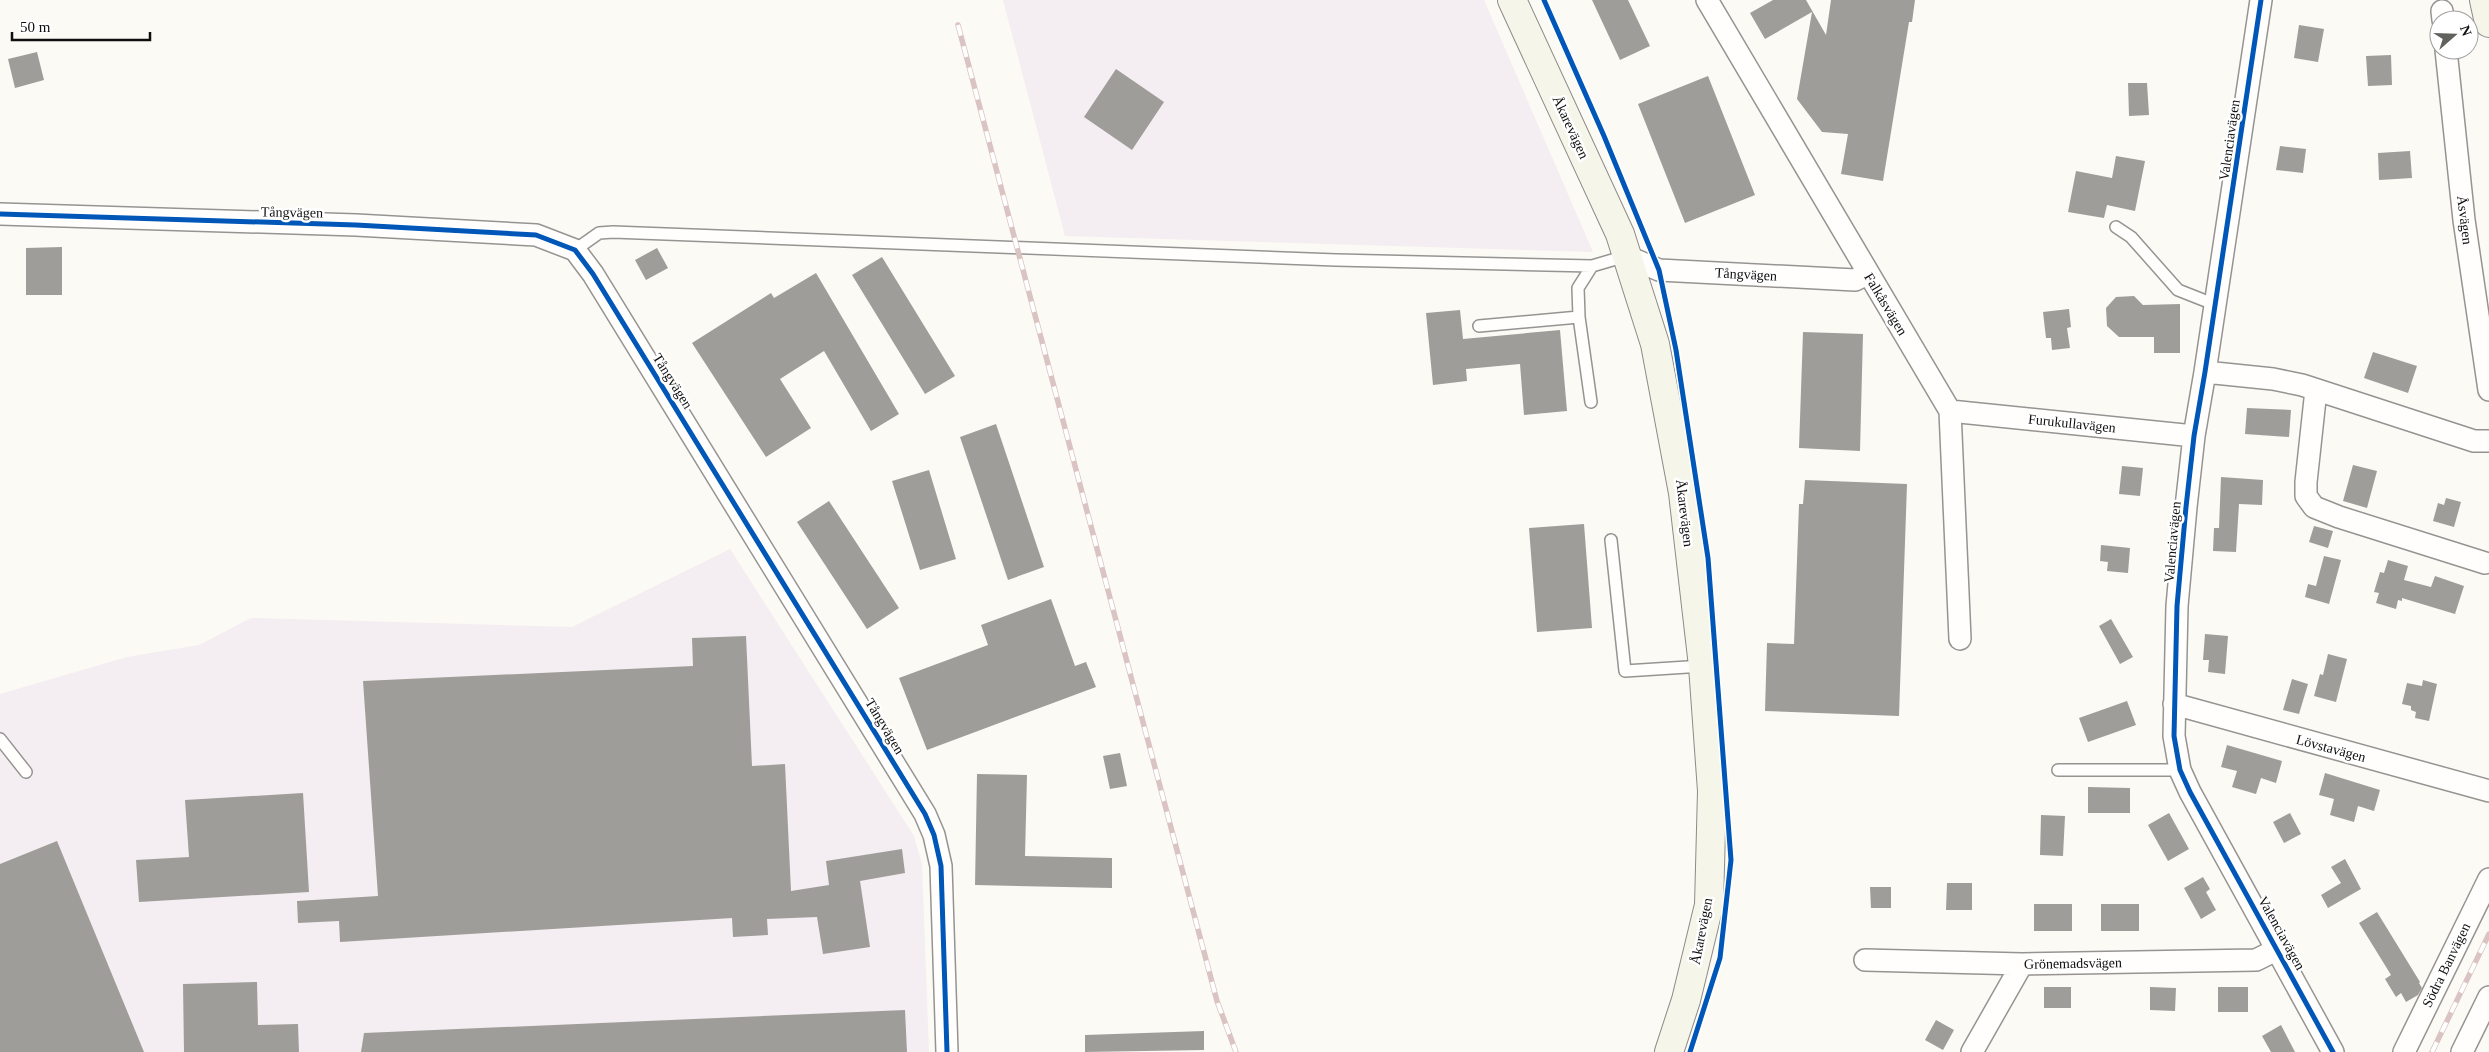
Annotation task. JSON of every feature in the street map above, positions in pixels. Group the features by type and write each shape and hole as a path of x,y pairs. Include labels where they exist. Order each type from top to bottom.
{"street":[{"name":"Åkarevägen","path":"1512,0 1620,234 1655,344 1683,493 1703,666 1712,791 1708,905 1686,1000 1669,1052"},
{"name":"Falkåsvägen","path":"1707,0 1950,410 1960,639"},
{"name":"Valenciavägen","path":"2261,0 2216,305 2194,436 2177,606 2174,736 2180,770 2190,792 2278,948 2333,1052"},
{"path":"2484,0 2489,23"},
{"name":"Åsvägen","path":"2447,60 2464,220 2489,390"},
{"name":"Tångvägen","path":"0,214 356,225 536,235 575,250 593,274 925,814 934,835 941,866 947,1052"},
{"name":"Tångvägen","path":"1626,256 1659,270 1855,280 1868,274"},
{"path":"2205,372 2272,379 2316,390 2474,441 2489,441"},
{"path":"2316,390 2306,482 2306,496 2311,505 2339,517 2486,563"},
{"name":"Furukullavägen","path":"1950,410 2194,436"},
{"name":"Lövstavägen","path":"2174,704 2489,791"},
{"name":"Södra Banvägen","path":"2404,1052 2489,879"},
{"name":"Grönemadsvägen","path":"1865,960 2022,964 2256,960 2278,948"},
{"path":"1972,1052 2022,964"},
{"path":"2462,1052 2489,998"}],"lane":[{"path":"2116,227 2131,237 2178,290 2216,305"},
{"path":"575,250 599,233 613,232 1336,260 1592,266 1626,256"},
{"path":"1592,266 1578,288 1579,317 1592,402"},
{"path":"1479,326 1579,317"},
{"path":"1612,540 1625,671 1703,666"},
{"path":"0,739 26,772"},
{"path":"2058,770 2180,770"}],"shaded area":[{"path":"1003,0 1484,0 1593,252 1065,236"},
{"path":"730,549 914,836 922,864 929,1052 0,1052 0,694 127,657 199,645 251,618 572,627"}],"building":[{"path":"1592,0 1628,0 1650,46 1620,60"},
{"path":"1773,0 1806,0 1826,35 1831,0 1915,0 1912,22 1909,22 1883,181 1841,174 1848,134 1822,132 1797,99 1812,12 1765,39 1750,13"},
{"path":"2299,25 2324,29 2318,62 2294,58"},
{"path":"37,52 44,80 15,88 8,59"},
{"path":"2391,55 2392,85 2368,86 2366,56"},
{"path":"1116,69 1164,102 1132,150 1084,117"},
{"path":"1708,76 1755,195 1685,223 1638,104"},
{"path":"2128,83 2147,83 2149,115 2129,116"},
{"path":"2280,146 2306,149 2303,173 2276,170"},
{"path":"2410,151 2412,178 2379,180 2378,153"},
{"path":"2116,156 2145,161 2135,211 2107,205 2104,218 2068,212 2076,171 2112,178"},
{"path":"62,247 62,295 26,295 26,248"},
{"path":"657,248 668,268 646,280 635,260"},
{"path":"882,257 955,376 925,394 852,275"},
{"path":"816,273 899,414 871,431 824,351 780,379 811,428 766,457 692,343 771,293 774,298"},
{"path":"2134,296 2143,305 2180,304 2180,353 2154,353 2154,337 2119,337 2107,326 2106,308 2116,297"},
{"path":"2069,309 2071,327 2067,328 2070,348 2052,350 2051,338 2046,338 2043,312"},
{"path":"1460,310 1463,339 1560,330 1567,411 1524,415 1520,364 1466,369 1467,381 1433,385 1426,313"},
{"path":"1803,332 1863,334 1860,451 1799,448"},
{"path":"2373,352 2417,366 2408,393 2364,378"},
{"path":"2247,408 2291,410 2289,437 2245,434"},
{"path":"996,424 1044,567 1008,580 960,437"},
{"path":"2353,465 2377,471 2367,508 2343,501"},
{"path":"2122,466 2143,468 2140,496 2119,494"},
{"path":"929,470 956,559 920,570 892,481"},
{"path":"2221,477 2263,480 2262,505 2239,504 2236,552 2213,551 2214,528 2219,528"},
{"path":"1805,480 1907,484 1899,716 1765,711 1767,643 1794,644 1799,504 1803,504"},
{"path":"2446,498 2461,502 2454,527 2433,521 2438,503 2444,505"},
{"path":"829,501 899,608 867,629 797,522"},
{"path":"1584,524 1592,628 1537,632 1529,528"},
{"path":"2314,526 2333,531 2328,548 2309,542"},
{"path":"2101,545 2130,548 2128,573 2107,571 2108,562 2100,561"},
{"path":"2324,556 2341,560 2329,604 2305,597 2308,584 2316,586"},
{"path":"2388,560 2408,566 2404,580 2431,587 2435,576 2464,586 2455,614 2402,598 2402,601 2398,600 2396,609 2376,603 2379,593 2374,592 2380,572 2384,573"},
{"path":"1051,599 1075,666 1086,662 1096,687 927,750 899,678 988,645 981,625"},
{"path":"2111,619 2133,657 2120,664 2099,626"},
{"path":"2205,634 2228,636 2225,674 2208,672 2209,660 2203,660"},
{"path":"746,636 752,766 785,764 791,891 829,885 826,861 902,849 905,873 860,881 870,947 823,954 817,917 767,919 768,935 733,937 732,918 340,942 339,921 298,923 297,901 378,896 363,681 693,666 692,638"},
{"path":"2328,654 2347,659 2336,702 2314,696 2320,674 2323,675"},
{"path":"2292,679 2308,684 2299,714 2283,710"},
{"path":"2423,680 2437,684 2429,721 2415,718 2416,712 2411,710 2411,706 2402,704 2407,683 2422,686"},
{"path":"2127,701 2136,725 2088,742 2079,718"},
{"path":"2227,745 2282,761 2276,783 2261,778 2256,794 2232,787 2237,771 2221,767"},
{"path":"1120,753 1127,786 1110,789 1103,756"},
{"path":"2325,773 2380,790 2374,811 2358,806 2354,822 2330,815 2334,799 2319,795"},
{"path":"977,774 1027,775 1025,856 1112,858 1112,888 975,885"},
{"path":"2088,787 2130,788 2130,813 2088,813"},
{"path":"303,793 309,892 139,902 136,860 189,857 185,800"},
{"path":"2169,813 2189,849 2168,861 2148,825"},
{"path":"2290,813 2301,834 2284,843 2273,822"},
{"path":"2041,815 2065,816 2063,856 2040,855"},
{"path":"57,841 144,1052 0,1052 0,864"},
{"path":"2345,859 2361,889 2328,908 2321,895 2341,883 2331,867"},
{"path":"2203,877 2210,889 2206,892 2216,910 2201,919 2184,888"},
{"path":"1947,883 1972,883 1972,910 1946,910"},
{"path":"1870,887 1891,887 1891,908 1871,908"},
{"path":"2034,904 2072,904 2072,931 2034,931"},
{"path":"2101,904 2139,904 2139,931 2101,931"},
{"path":"2377,912 2422,988 2418,995 2406,1002 2401,993 2396,997 2385,979 2391,975 2359,923"},
{"path":"257,982 258,1025 298,1024 299,1052 184,1052 183,984"},
{"path":"2044,987 2071,987 2071,1008 2044,1008"},
{"path":"2150,987 2176,988 2175,1011 2150,1010"},
{"path":"2218,987 2248,987 2248,1012 2218,1012"},
{"path":"905,1010 907,1052 361,1052 364,1033"},
{"path":"1936,1020 1954,1030 1943,1050 1925,1040"},
{"path":"2281,1025 2295,1052 2271,1052 2262,1036"},
{"path":"1204,1031 1204,1050 1085,1052 1085,1035"}],"railway":[{"path":"958,25 1217,1001 1236,1052"},
{"path":"2432,1052 2489,934"}],"cycle path":[{"path":"1544,0 1604,136 1659,270 1676,350 1708,558 1731,860 1720,958 1690,1052"},
{"path":"2261,0 2194,436 2177,606 2174,736 2180,770 2190,792 2333,1052"},
{"path":"0,214 356,225 536,235 575,250 593,274 925,814 934,835 941,866 947,1052"}]}
